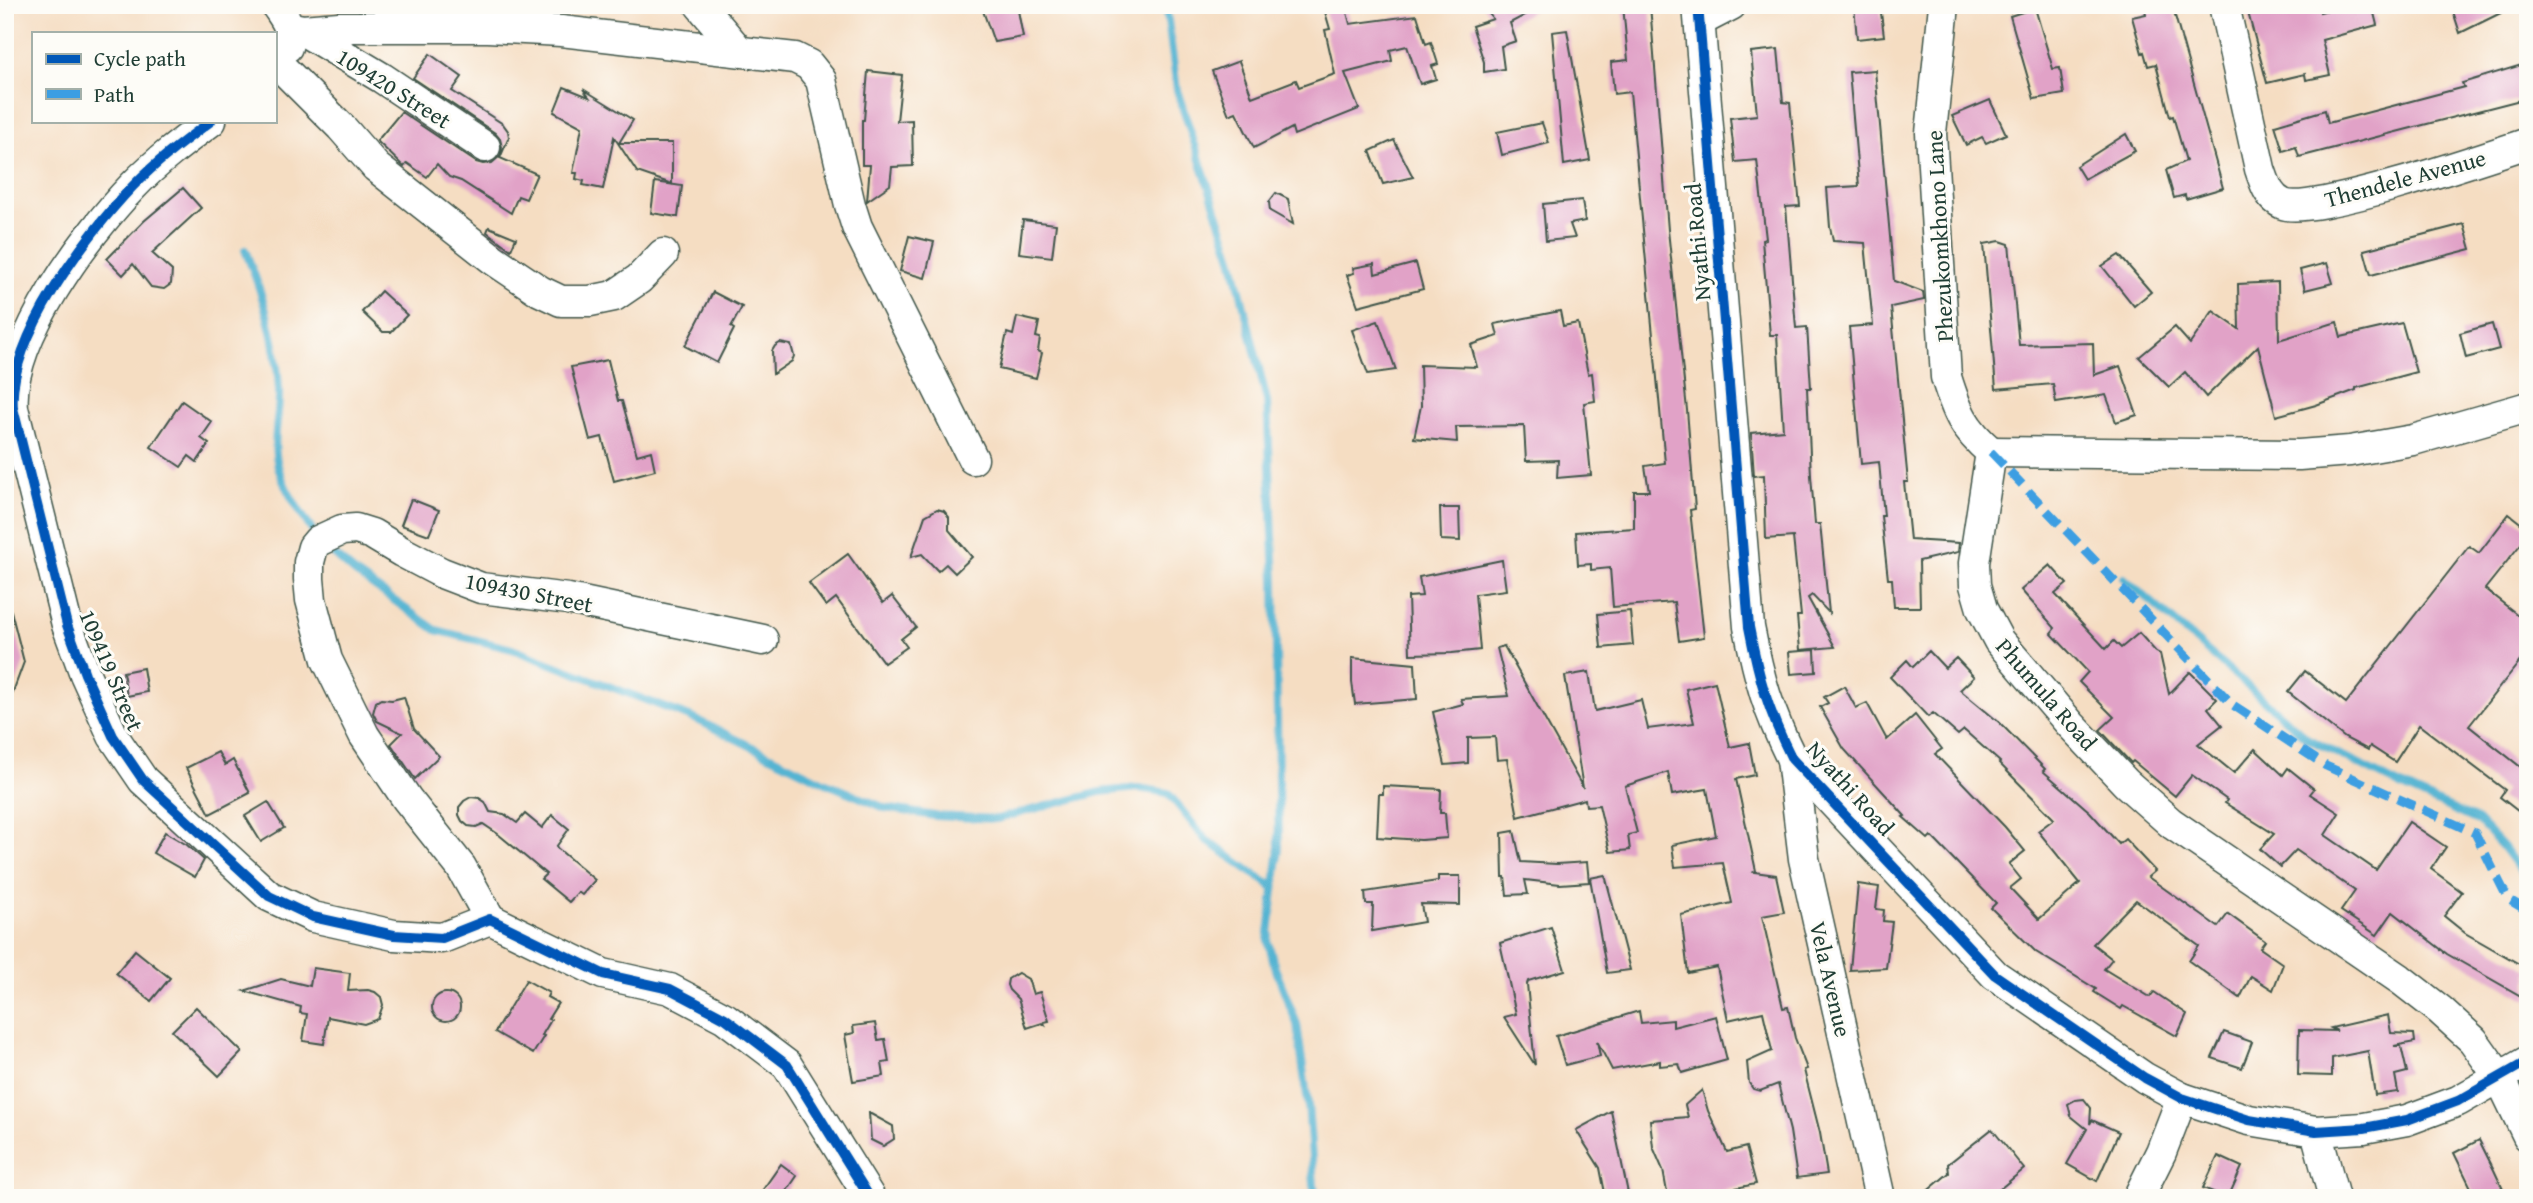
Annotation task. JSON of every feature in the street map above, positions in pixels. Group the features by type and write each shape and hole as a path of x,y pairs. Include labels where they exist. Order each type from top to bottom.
{"street":[{"path":"699,5 739,51"},
{"path":"1699,13 1731,5"},
{"name":"Phezukomkhono Lane","path":"1944,5 1931,133 1946,377 1956,409 1971,435 1991,452"},
{"name":"Thendele Avenue","path":"2224,5 2260,169 2273,198 2281,203 2312,203 2390,187 2528,143"},
{"name":"Nyathi Road","path":"1699,13 1749,626 1762,688 1773,721 1792,759 1995,975 2145,1078 2182,1098 2249,1120 2316,1130 2364,1128 2407,1120 2458,1101 2528,1062"},
{"path":"663,254 639,279 614,296 590,301 561,301 540,291 494,260 376,167 341,127 276,63 287,47 291,34 289,21 561,31 795,58 809,65 821,80 856,227 973,459"},
{"name":"109420 Street","path":"289,21 383,78 485,147"},
{"name":"109419 Street","path":"210,122 135,184 86,241 29,336 18,370 12,398 13,408 67,625 85,674 113,736 143,780 269,896 313,917 394,934 442,938 490,919"},
{"path":"1991,452 2299,455 2350,451 2413,440 2528,407"},
{"name":"Phumula Road","path":"1991,452 1974,564 1975,585 1982,609 1998,641 2080,735 2126,783 2171,822 2389,971 2440,1010 2473,1040 2500,1078 2528,1136"},
{"name":"109430 Street","path":"490,919 461,867 407,799 364,735 327,660 311,600 309,579 309,562 313,547 318,541 342,530 356,529 372,534 442,573 481,588 568,599 763,640"},
{"name":"Vela Avenue","path":"1792,759 1804,859 1880,1198"},
{"path":"490,919 603,974 670,989 725,1018 787,1065 870,1198"},
{"path":"2138,1198 2161,1152 2182,1098"},
{"path":"2316,1130 2334,1198"}],"building":[{"path":"981,5 1017,5 1023,37 994,42"},
{"path":"1323,5 1345,5 1350,24 1417,15 1426,44 1431,42 1438,64 1432,66 1436,79 1420,84 1407,46 1390,50 1392,61 1345,73 1359,109 1294,135 1292,128 1254,148 1236,112 1229,115 1212,71 1239,61 1252,97 1296,80 1299,87 1335,74 1325,30 1330,29"},
{"path":"1482,5 1544,5 1510,23 1516,41 1501,46 1504,69 1484,72 1484,62 1472,26 1493,19"},
{"path":"1623,5 1650,5 1668,230 1687,410 1695,509 1690,510 1704,637 1679,641 1674,602 1613,607 1610,568 1591,570 1591,564 1578,565 1576,532 1634,528 1634,491 1649,491 1645,466 1665,463 1630,92 1614,94 1611,62 1628,60"},
{"path":"1854,5 1880,5 1884,36 1857,39"},
{"path":"2144,5 2172,5 2223,188 2186,199 2185,195 2174,198 2166,170 2186,161 2173,116 2170,117 2156,64 2148,66 2132,17 2146,14"},
{"path":"2246,5 2319,5 2320,12 2348,5 2372,5 2377,25 2322,40 2330,75 2306,80 2305,74 2267,83"},
{"path":"2451,5 2517,5 2460,33"},
{"path":"2035,8 2053,69 2060,68 2064,94 2034,99 2010,16"},
{"path":"1567,30 1590,160 1564,165 1552,32"},
{"path":"1778,49 1783,102 1790,103 1800,206 1786,207 1796,328 1807,327 1811,388 1807,388 1811,476 1815,524 1820,524 1829,613 1812,595 1808,598 1835,647 1800,650 1797,616 1801,616 1793,537 1766,539 1764,475 1754,476 1751,433 1783,430 1777,335 1770,335 1762,240 1766,239 1757,160 1735,162 1730,118 1757,115 1751,52"},
{"path":"430,54 462,77 452,91 503,124 508,131 509,137 500,158 537,174 526,199 518,196 511,213 461,181 449,177 437,164 427,177 407,163 404,167 377,141 401,112 476,162 492,163 500,156 502,147 495,133 413,78"},
{"path":"2528,63 2528,98 2299,157 2296,147 2283,151 2275,125 2325,110 2328,123 2464,87 2462,83"},
{"path":"1875,70 1894,281 1923,292 1924,300 1891,307 1908,482 1904,482 1910,540 1959,543 1958,552 1919,561 1920,607 1894,607 1881,516 1884,516 1879,462 1861,464 1849,327 1873,325 1865,243 1833,241 1830,227 1827,188 1859,186 1849,72"},
{"path":"868,71 902,75 897,121 912,120 913,166 892,167 890,185 867,201 870,165 862,165 862,120"},
{"path":"564,87 589,97 583,89 633,120 619,143 672,143 672,184 637,172 614,137 603,189 583,185 584,181 576,179 577,173 573,173 582,127 554,112"},
{"path":"1990,100 2006,134 1986,143 1982,137 1966,145 1952,116"},
{"path":"1542,123 1549,143 1502,155 1497,132"},
{"path":"2126,134 2135,151 2084,179 2076,166"},
{"path":"1394,140 1413,177 1383,184 1370,151"},
{"path":"655,182 682,186 678,217 651,213"},
{"path":"183,188 201,208 152,253 172,271 171,284 164,289 151,287 133,264 123,275 107,259 144,221"},
{"path":"1276,193 1288,199 1293,224 1270,211 1269,202"},
{"path":"1582,200 1585,221 1570,224 1575,238 1546,241 1543,204"},
{"path":"1023,220 1056,224 1052,257 1019,253"},
{"path":"2464,224 2471,249 2371,275 2364,250"},
{"path":"489,227 516,238 511,250 487,232"},
{"path":"909,236 934,242 925,278 900,271"},
{"path":"2000,241 2009,244 2019,345 2093,343 2094,375 2120,366 2137,415 2116,422 2106,395 2056,403 2053,384 1996,389 1984,244"},
{"path":"2119,255 2151,292 2134,306 2102,266"},
{"path":"1416,263 1423,289 1358,306 1347,275 1354,273 1353,268 1374,264 1375,274"},
{"path":"2327,263 2333,283 2305,290 2300,270"},
{"path":"2278,282 2279,340 2337,322 2341,337 2402,323 2416,372 2356,388 2316,405 2276,416 2258,346 2206,397 2185,372 2169,387 2139,357 2175,327 2190,344 2213,311 2239,329 2238,284"},
{"path":"381,291 407,315 391,332 383,332 362,312"},
{"path":"713,292 742,307 717,363 685,346"},
{"path":"1560,311 1563,326 1578,323 1588,374 1592,373 1595,401 1584,403 1591,475 1557,478 1558,460 1526,461 1524,426 1456,427 1457,442 1414,438 1421,406 1420,365 1477,367 1471,345 1498,336 1495,324"},
{"path":"1017,317 1039,322 1036,337 1040,338 1038,351 1042,353 1036,378 999,369 1007,333 1013,335"},
{"path":"1378,321 1396,370 1368,374 1352,330"},
{"path":"2492,324 2499,349 2466,358 2460,333"},
{"path":"780,343 791,345 794,356 792,361 773,374 772,351"},
{"path":"608,360 618,401 622,401 637,455 651,451 655,470 614,481 602,437 590,440 571,367"},
{"path":"182,401 212,422 201,438 209,444 197,462 189,456 181,467 151,447"},
{"path":"411,499 439,510 429,535 401,525"},
{"path":"1440,508 1459,508 1460,541 1441,540"},
{"path":"937,509 944,511 949,517 949,530 972,557 955,573 946,564 938,571 922,554 911,557 925,516"},
{"path":"2509,514 2528,529 2528,535 2485,589 2528,623 2528,651 2469,726 2522,768 2528,761 2528,819 2500,797 2505,790 2419,725 2395,762 2370,746 2368,750 2345,738 2288,692 2305,671 2346,703 2469,546 2479,553"},
{"path":"848,554 883,603 892,596 916,627 901,639 907,647 884,663 836,598 826,606 809,583"},
{"path":"1502,560 1506,590 1475,594 1480,650 1410,654 1408,597 1422,596 1419,577"},
{"path":"2050,565 2067,584 2055,594 2106,649 2114,641 2121,648 2139,633 2160,654 2169,694 2190,672 2217,699 2208,708 2222,725 2198,744 2234,773 2255,749 2283,775 2288,768 2314,789 2310,794 2339,813 2325,835 2376,870 2409,822 2446,847 2431,869 2462,892 2444,916 2465,933 2528,969 2528,1000 2447,954 2393,912 2377,935 2341,911 2355,891 2296,850 2280,867 2260,849 2274,834 2225,803 2227,800 2192,775 2175,796 2133,761 2131,763 2100,730 2114,717 2079,682 2088,672 2051,633 2055,628 2021,590"},
{"path":"11,611 24,662 7,708 5,612"},
{"path":"1630,611 1633,645 1601,648 1598,614"},
{"path":"1504,646 1583,788 1565,676 1589,672 1595,711 1641,700 1648,729 1694,723 1686,689 1715,682 1730,747 1749,743 1755,775 1736,779 1756,871 1754,872 1776,875 1784,912 1762,916 1783,1008 1788,1007 1795,1038 1807,1069 1804,1070 1827,1174 1797,1178 1790,1131 1778,1084 1760,1091 1753,1089 1749,1083 1747,1062 1772,1051 1763,1012 1728,1020 1717,967 1688,973 1681,915 1732,903 1723,863 1675,867 1672,845 1716,836 1707,789 1672,795 1668,772 1625,786 1637,833 1628,835 1630,850 1610,852 1599,805 1586,806 1585,799 1518,817 1507,759 1497,760 1495,737 1468,738 1468,763 1445,765 1433,712 1463,704 1461,699 1509,696 1497,648"},
{"path":"1815,650 1816,672 1791,674 1789,652"},
{"path":"1929,651 1945,668 1956,658 1974,677 1960,690 2000,723 2045,769 2043,771 2090,812 2119,844 2125,839 2155,871 2148,877 2218,927 2228,914 2265,941 2260,948 2283,964 2273,990 2251,976 2240,998 2189,961 2199,946 2136,900 2093,944 2112,959 2104,969 2150,997 2154,992 2187,1014 2177,1036 2123,1006 2121,1009 2094,992 2096,989 2036,952 1991,908 1996,903 1931,836 1928,839 1903,817 1905,816 1844,749 1820,707 1828,703 1824,697 1844,686 1856,708 1867,703 1887,740 1915,715 1942,749 1935,754 2025,851 2009,864 2021,879 2010,888 2039,919 2080,883 2038,831 2054,819 2000,762 1964,730 1958,735 1933,713 1928,717 1890,677 1907,660 1913,667"},
{"path":"1352,658 1415,664 1417,699 1355,704"},
{"path":"143,668 147,692 127,696 123,672"},
{"path":"404,697 414,729 439,756 415,779 391,744 402,733 377,721 373,713 376,702 381,699"},
{"path":"218,752 225,765 233,760 250,793 210,814 186,768"},
{"path":"1383,786 1441,789 1440,813 1445,813 1447,838 1421,840 1377,837 1379,794 1383,794"},
{"path":"471,797 485,802 490,812 504,814 517,823 525,814 542,828 552,815 569,829 556,847 595,880 582,895 578,892 569,902 541,879 546,874 498,834 483,824 468,826 462,821 459,807"},
{"path":"268,802 284,828 261,842 245,816"},
{"path":"1514,831 1521,862 1587,862 1589,882 1560,884 1525,880 1528,894 1507,895 1503,877 1502,833"},
{"path":"165,832 187,845 204,860 195,877 153,853"},
{"path":"1605,875 1630,970 1607,973 1590,878"},
{"path":"1438,876 1460,876 1460,905 1421,904 1424,922 1372,931 1373,904 1366,904 1365,892 1438,881"},
{"path":"1858,884 1879,887 1876,909 1884,910 1883,921 1892,922 1886,968 1850,970"},
{"path":"1551,927 1565,970 1528,981 1527,984 1535,1065 1504,1017 1516,1014 1500,943"},
{"path":"135,950 170,978 151,1001 116,973"},
{"path":"313,968 350,973 348,991 375,992 381,997 383,1005 378,1019 364,1024 328,1017 324,1044 303,1041 307,1014 300,1013 301,1007 244,991 281,979 310,986"},
{"path":"1018,973 1028,979 1033,994 1040,992 1049,1021 1044,1022 1045,1025 1042,1023 1027,1028 1018,999 1007,985 1008,979"},
{"path":"526,980 549,993 547,997 558,1003 533,1054 495,1032"},
{"path":"446,993 456,997 460,1007 456,1017 446,1021 436,1017 432,1007 436,997"},
{"path":"196,1007 242,1052 219,1076 172,1031"},
{"path":"1639,1011 1641,1023 1673,1020 1673,1027 1716,1016 1727,1060 1682,1073 1679,1064 1660,1066 1660,1061 1612,1070 1597,1041 1600,1056 1565,1065 1556,1036"},
{"path":"2388,1015 2391,1033 2414,1034 2415,1042 2394,1046 2401,1046 2407,1072 2395,1075 2398,1092 2375,1095 2368,1051 2332,1058 2332,1076 2298,1075 2299,1030 2337,1031 2331,1028"},
{"path":"875,1023 878,1040 885,1039 889,1062 882,1063 884,1076 853,1081 845,1035 854,1033 853,1026"},
{"path":"2224,1032 2252,1042 2242,1068 2212,1058"},
{"path":"1702,1090 1708,1111 1727,1152 1746,1147 1756,1184 1685,1198 1668,1198 1663,1170 1653,1147 1650,1120 1688,1117 1685,1105"},
{"path":"2084,1099 2091,1108 2090,1124 2092,1120 2119,1132 2097,1181 2067,1164 2087,1129 2071,1116 2068,1104"},
{"path":"1611,1111 1629,1198 1606,1198 1600,1168 1576,1130"},
{"path":"869,1113 893,1126 894,1139 883,1146 871,1140"},
{"path":"1992,1129 2024,1169 1989,1198 1919,1198 1949,1173 1948,1164"},
{"path":"2479,1140 2507,1198 2476,1198 2454,1153"},
{"path":"2218,1156 2242,1167 2228,1198 2203,1188"},
{"path":"781,1164 797,1176 782,1198 757,1198"}],"waterway":[{"path":"1166,5 1177,90 1233,261 1267,401 1275,581 1279,848 1268,941 1275,968 1297,1024 1308,1104 1315,1198"},
{"path":"245,250 263,301 275,354 279,390 275,439 278,466 292,498 316,537"},
{"path":"324,546 355,573 436,630 512,649 695,719 826,783 885,808 935,816 997,819 1100,792 1138,788 1168,793 1205,839 1274,888"},
{"path":"2124,578 2307,738 2401,786 2478,821 2502,846 2528,881"}],"marked path":[{"path":"1991,452 2233,705 2326,766 2475,833 2508,899 2528,911"}],"cycle path":[{"path":"1698,5 1749,627 1765,694 1792,759 1995,975 2145,1078 2182,1098 2249,1120 2316,1131 2364,1128 2407,1120 2458,1101 2528,1061"},
{"path":"210,122 142,177 94,231 73,259 36,321 23,351 15,381 13,408 67,625 85,674 113,736 143,780 269,896 313,917 394,935 442,938 490,919 603,974 670,989 725,1018 787,1065 870,1198"}]}
